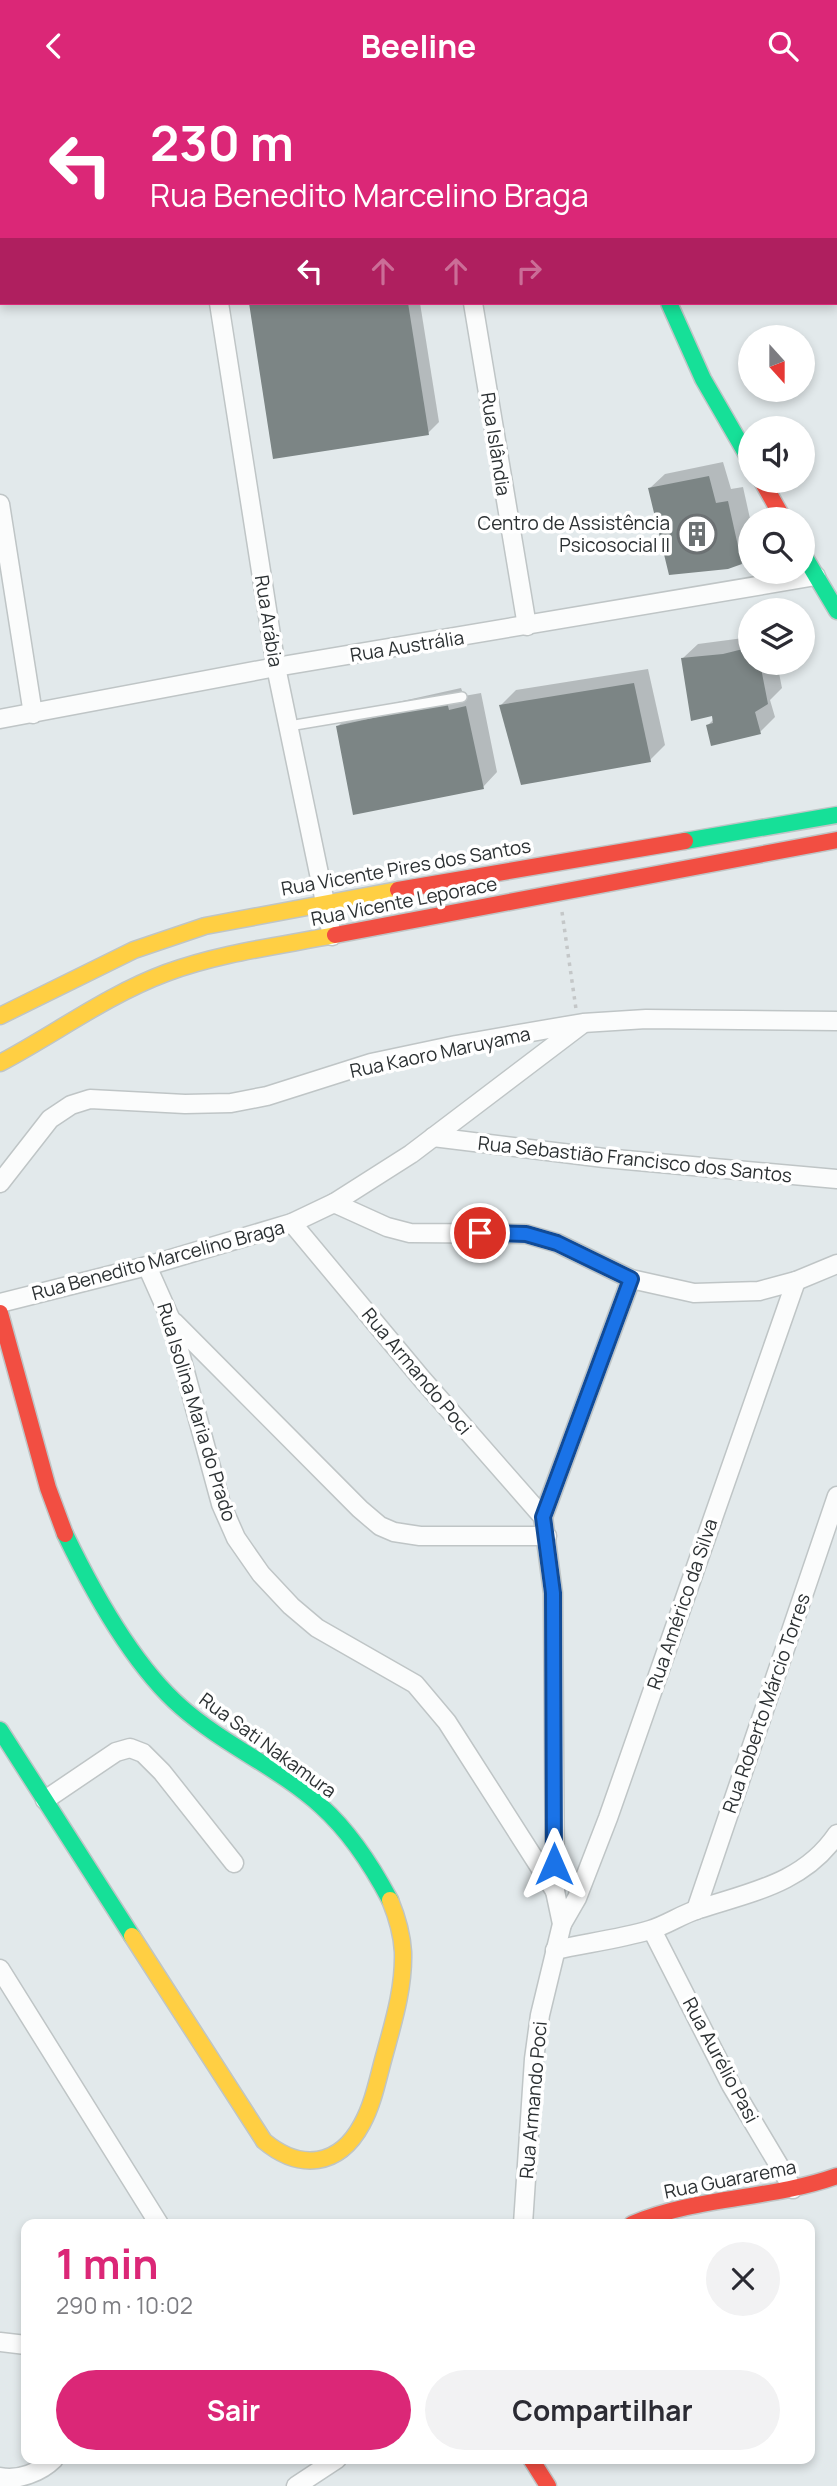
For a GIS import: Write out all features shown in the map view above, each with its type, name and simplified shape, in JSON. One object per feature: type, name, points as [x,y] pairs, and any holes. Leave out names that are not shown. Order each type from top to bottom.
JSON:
[{"type":"main road","points":[[670,305],[703,379],[738,440]]},
{"type":"main road","points":[[816,576],[837,611]]},
{"type":"main road","name":"Rua Vicente Pires dos Santos","points":[[0,1016],[146,945],[205,926],[325,902],[837,815]]},
{"type":"main road","name":"Rua Vicente Leporace","points":[[0,1063],[162,975],[210,959],[837,840]]},
{"type":"main road","name":"Rua Sati Nakamura","points":[[0,1313],[58,1516],[75,1553],[145,1667],[180,1708],[224,1741],[307,1794],[363,1854],[386,1893],[402,1936],[403,1966],[395,2015],[369,2111],[358,2132],[341,2151],[323,2160],[298,2161],[279,2154],[264,2141],[0,1730]]},
{"type":"main road","name":"Rua Guararema","points":[[647,2219],[673,2210],[793,2189],[837,2176]]},
{"type":"main road","points":[[534,2464],[548,2486]]},
{"type":"street","name":"Rua Arábia","points":[[219,305],[276,667],[332,936]]},
{"type":"street","name":"Rua Islândia","points":[[473,305],[527,626]]},
{"type":"street","points":[[0,504],[33,714]]},
{"type":"street","name":"Rua Austrália","points":[[0,719],[276,667],[816,576]]},
{"type":"street","name":"Rua Kaoro Maruyama","points":[[0,1184],[50,1119],[71,1105],[90,1099],[186,1104],[231,1103],[267,1096],[371,1063],[580,1023],[646,1019],[837,1021]]},
{"type":"street","name":"Rua Benedito Marcelino Braga","points":[[0,1303],[147,1266],[292,1223],[334,1203],[395,1165],[580,1023]]},
{"type":"street","name":"Rua Sebastião Francisco dos Santos","points":[[433,1137],[604,1158],[837,1179]]},
{"type":"street","points":[[334,1203],[387,1227],[410,1233],[526,1234],[557,1243],[631,1279],[694,1293],[760,1291],[796,1281],[837,1264]]},
{"type":"street","name":"Rua Armando Poci","points":[[292,1223],[422,1379],[543,1517],[553,1593],[555,1891],[562,1924],[540,2015],[534,2059],[523,2219]]},
{"type":"street","name":"Rua Isolina Maria do Prado","points":[[147,1266],[171,1320],[221,1504],[236,1538],[261,1574],[291,1606],[317,1628],[415,1684],[447,1721],[555,1891]]},
{"type":"street","points":[[543,1517],[631,1279]]},
{"type":"street","name":"Rua Américo da Silva","points":[[562,1924],[577,1898],[603,1829],[796,1281]]},
{"type":"street","points":[[171,1320],[380,1526],[394,1532],[420,1536],[547,1536]]},
{"type":"street","points":[[188,1383],[201,1366],[212,1361]]},
{"type":"street","name":"Rua Roberto Márcio Torres","points":[[696,1909],[837,1496]]},
{"type":"street","points":[[45,1800],[116,1752],[130,1748],[143,1753],[162,1772],[234,1863]]},
{"type":"street","points":[[555,1950],[652,1930],[696,1909],[767,1889],[796,1873],[830,1845],[837,1834]]},
{"type":"street","name":"Rua Aurélio Pasi","points":[[652,1930],[731,2085],[793,2189]]},
{"type":"street","points":[[0,1969],[156,2219]]},
{"type":"street","points":[[0,2342],[21,2344]]},
{"type":"street","points":[[0,2477],[29,2475],[49,2464]]},
{"type":"street","points":[[296,2486],[309,2466]]},
{"type":"lane","points":[[289,726],[462,697]]},
{"type":"path","points":[[559,893],[580,1023]]},
{"type":"building","points":[[249,305],[408,305],[429,435],[273,459]]},
{"type":"building","name":"Centro de Assistência Psicosocial II","points":[[709,476],[716,503],[728,501],[738,546],[738,565],[728,569],[669,575],[648,488]]},
{"type":"building","points":[[738,650],[738,675],[762,675],[768,704],[755,712],[761,734],[711,746],[706,725],[713,723],[712,716],[691,721],[681,658]]},
{"type":"building","points":[[634,683],[651,762],[521,785],[499,705]]},
{"type":"building","points":[[447,702],[449,710],[466,706],[484,789],[353,815],[336,726]]},
{"type":"traffic: fast","points":[[670,305],[703,379],[738,440]]},
{"type":"traffic: fast","points":[[815,574],[837,611]]},
{"type":"traffic: fast","points":[[685,841],[837,815]]},
{"type":"traffic: fast","points":[[65,1534],[116,1626],[147,1671],[198,1721],[305,1792],[321,1806],[360,1850],[390,1900]]},
{"type":"traffic: fast","points":[[0,1730],[132,1936]]},
{"type":"traffic: slow","points":[[0,1016],[134,950],[205,926],[398,890]]},
{"type":"traffic: slow","points":[[0,1063],[102,1003],[166,973],[228,955],[335,935]]},
{"type":"traffic: slow","points":[[132,1936],[264,2141],[291,2157],[318,2160],[342,2149],[353,2138],[366,2116],[375,2089],[402,1978],[403,1952],[400,1932],[390,1900]]},
{"type":"traffic: jam","points":[[769,493],[777,507]]},
{"type":"traffic: jam","points":[[335,935],[837,840]]},
{"type":"traffic: jam","points":[[398,890],[685,841]]},
{"type":"traffic: jam","points":[[0,1313],[48,1488],[65,1534]]},
{"type":"traffic: jam","points":[[646,2219],[682,2208],[786,2190],[837,2176]]},
{"type":"traffic: jam","points":[[534,2464],[548,2486]]},
{"type":"place","name":"Centro de Assistência Psicosocial II","points":[[697,534]]},
{"type":"route","points":[[480,1233],[526,1234],[557,1243],[631,1279],[543,1517],[553,1593],[554,1864]]}]
